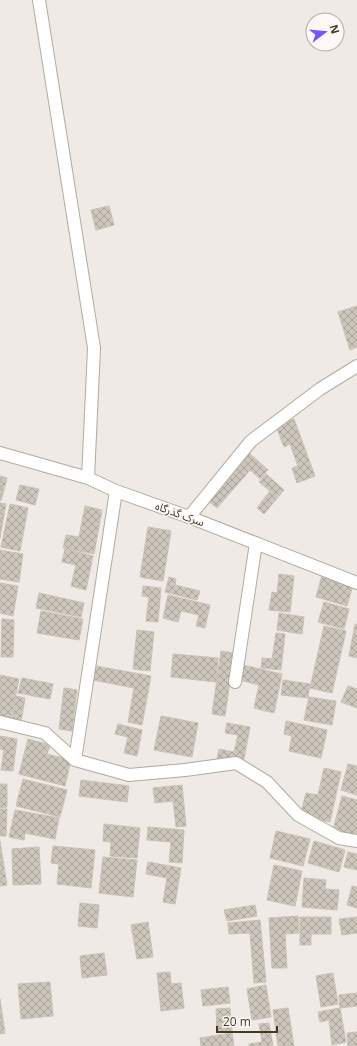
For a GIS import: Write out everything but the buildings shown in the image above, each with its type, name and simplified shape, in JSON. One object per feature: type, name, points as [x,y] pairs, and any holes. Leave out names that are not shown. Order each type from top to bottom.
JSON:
[{"type":"street","points":[[39,0],[94,348],[88,478]]},
{"type":"street","points":[[190,517],[251,441],[320,389],[357,366]]},
{"type":"street","name":"سرک گذرگاه","points":[[0,453],[88,478],[116,491],[190,517],[357,583]]},
{"type":"street","points":[[75,760],[116,491]]},
{"type":"street","points":[[235,682],[256,543]]},
{"type":"street","points":[[0,722],[45,733],[75,760],[129,775],[185,770],[236,763],[267,782],[298,815],[339,838],[357,841]]}]
